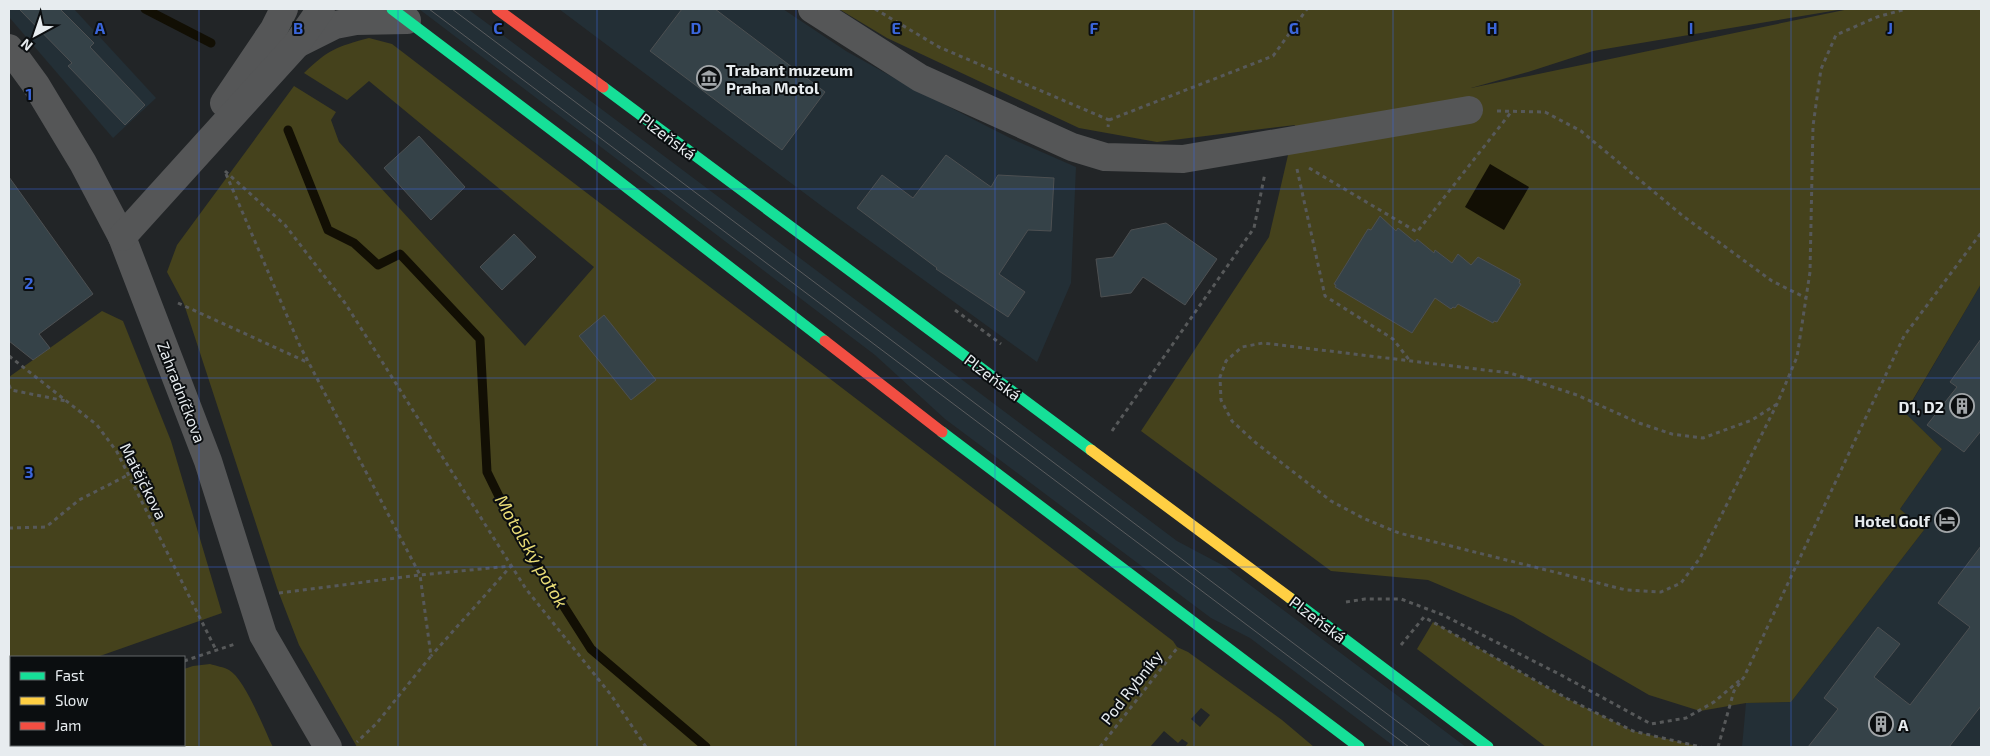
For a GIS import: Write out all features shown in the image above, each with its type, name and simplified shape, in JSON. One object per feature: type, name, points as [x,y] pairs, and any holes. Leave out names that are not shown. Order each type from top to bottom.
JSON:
[{"type":"main road","name":"Plzeňská","points":[[497,9],[1253,570],[1488,747]]},
{"type":"main road","points":[[399,15],[585,155],[1003,479],[1359,747]]},
{"type":"street","points":[[122,237],[167,186],[283,23],[322,9]]},
{"type":"street","points":[[812,9],[920,78],[1072,148],[1105,157],[1183,159],[1469,110]]},
{"type":"street","points":[[283,23],[336,25],[399,15]]},
{"type":"street","name":"Zahradníčkova","points":[[9,48],[36,85],[79,155],[122,237],[208,461],[263,635],[328,747]]},
{"type":"path","points":[[875,9],[939,47],[1109,120],[1273,56],[1307,9]]},
{"type":"path","points":[[1777,404],[1752,420],[1703,438],[1672,434],[1639,423],[1576,395],[1510,372],[1262,343],[1242,347],[1226,361],[1220,377],[1221,400],[1232,421],[1256,443],[1331,501],[1365,520],[1399,533],[1626,590],[1661,592],[1681,583],[1700,558],[1777,404],[1797,358],[1810,272],[1813,126],[1821,68],[1836,35],[1878,17],[1906,9]]},
{"type":"path","points":[[1469,110],[1545,112],[1581,131],[1684,216],[1772,282],[1806,298]]},
{"type":"path","points":[[1303,164],[1417,232],[1512,111]]},
{"type":"path","points":[[1105,157],[1109,120]]},
{"type":"path","points":[[1108,435],[1254,228],[1265,181],[1266,145]]},
{"type":"path","points":[[1295,160],[1325,296],[1393,339],[1410,360]]},
{"type":"path","points":[[430,656],[420,575],[309,363],[225,171],[284,225],[345,303],[526,589],[611,695],[646,747]]},
{"type":"path","points":[[1718,747],[1734,691],[1744,677],[1904,336],[1981,233]]},
{"type":"path","points":[[171,299],[309,363]]},
{"type":"path","name":"Matějčkova","points":[[9,356],[97,425],[117,452],[216,650],[185,661]]},
{"type":"path","points":[[9,385],[11,390],[67,401]]},
{"type":"path","points":[[9,528],[46,527],[79,500],[128,475]]},
{"type":"path","points":[[251,596],[511,566]]},
{"type":"path","points":[[352,747],[376,724],[430,656],[511,566]]},
{"type":"path","points":[[1341,603],[1365,599],[1401,599],[1443,614],[1560,674],[1651,724],[1686,718],[1714,702],[1744,677]]},
{"type":"path","points":[[1396,651],[1424,617],[1568,699],[1633,731],[1701,747]]},
{"type":"path","name":"Pod Rybníky","points":[[1100,747],[1181,641]]},
{"type":"shaded area","points":[[9,9],[74,9],[156,98],[113,138],[9,17]]},
{"type":"shaded area","points":[[419,9],[468,9],[1177,541],[1226,567],[1466,747],[1395,747],[1250,638],[1211,618],[945,419],[875,355]]},
{"type":"shaded area","points":[[559,9],[783,9],[846,51],[914,89],[1010,138],[1076,167],[1071,283],[1037,362],[823,207]]},
{"type":"shaded area","points":[[839,9],[1844,9],[1593,51],[1471,88],[1849,9],[1981,9],[1981,284],[1905,413],[1942,449],[1900,509],[1924,530],[1791,702],[1746,703],[1700,711],[1649,695],[1513,616],[1428,580],[1331,571],[1141,431],[1269,237],[1295,125],[1157,142],[1079,128],[887,38]]},
{"type":"shaded area","points":[[369,38],[392,44],[1173,641],[1177,647],[1188,652],[1282,720],[1314,747],[1185,747],[1188,743],[1182,739],[1178,743],[1164,731],[1150,747],[357,747],[299,645],[277,588],[184,304],[167,272],[177,245],[294,86],[336,112],[331,120],[339,142],[525,346],[594,267],[369,81],[347,100],[304,73],[334,50]],"holes":[[[1201,708],[1210,715],[1200,727],[1191,719]]]},
{"type":"shaded area","points":[[1490,164],[1529,187],[1504,230],[1465,207]]},
{"type":"shaded area","name":"Hotel Golf","points":[[1981,284],[1981,747],[1742,747],[1746,703],[1791,702],[1924,530],[1900,509],[1942,449],[1905,414]]},
{"type":"shaded area","points":[[102,311],[123,321],[171,441],[222,613],[100,656],[10,656],[9,690],[9,377]]},
{"type":"shaded area","points":[[1433,622],[1568,699],[1633,731],[1701,747],[1546,747],[1417,649]]},
{"type":"shaded area","points":[[210,664],[229,670],[235,675],[254,705],[273,747],[153,746],[185,746],[185,669]]},
{"type":"shaded area","points":[[9,730],[10,746],[104,747],[9,747]]},
{"type":"building","points":[[19,9],[60,9],[94,43],[90,47],[145,105],[125,125],[68,66],[72,63]]},
{"type":"building","points":[[682,9],[715,9],[825,92],[782,150],[650,51]]},
{"type":"building","points":[[419,136],[465,187],[431,220],[384,168]]},
{"type":"building","points":[[946,155],[991,187],[998,175],[1054,178],[1051,231],[1028,230],[999,274],[1025,292],[1008,317],[936,269],[857,208],[882,175],[913,198]]},
{"type":"building","points":[[9,177],[93,294],[39,334],[50,348],[33,360],[9,341]]},
{"type":"building","points":[[1380,216],[1396,231],[1398,228],[1415,242],[1417,239],[1434,253],[1435,250],[1452,263],[1458,254],[1471,265],[1478,257],[1520,280],[1519,283],[1521,284],[1497,322],[1494,321],[1493,323],[1458,304],[1455,308],[1451,309],[1435,298],[1412,333],[1335,287],[1336,285],[1334,284],[1368,229],[1371,230]]},
{"type":"building","points":[[1166,223],[1217,259],[1185,305],[1143,277],[1131,293],[1101,297],[1096,259],[1113,257],[1131,230]]},
{"type":"building","points":[[514,234],[536,257],[502,290],[480,267]]},
{"type":"building","points":[[604,315],[656,380],[631,400],[579,336]]},
{"type":"building","name":"D1, D2","points":[[1981,339],[1981,431],[1964,452],[1927,425],[1957,387],[1950,382]]},
{"type":"building","points":[[1981,546],[1981,706],[1949,747],[1808,747],[1838,709],[1824,698],[1878,627],[1900,644],[1874,677],[1910,705],[1970,627],[1938,603]]},
{"type":"waterway","name":"Motolský potok","points":[[145,9],[211,43]]},
{"type":"waterway","name":"Motolský potok","points":[[288,130],[328,230],[354,243],[378,265],[400,254],[480,339],[487,472],[517,533],[591,649],[706,747]]},
{"type":"tram line","points":[[429,9],[1409,747]]},
{"type":"tram line","points":[[452,9],[1431,747]]},
{"type":"traffic: fast","points":[[392,9],[585,155],[825,341]]},
{"type":"traffic: fast","points":[[603,87],[1091,450]]},
{"type":"traffic: fast","points":[[942,432],[1359,747]]},
{"type":"traffic: fast","points":[[1290,598],[1488,747]]},
{"type":"traffic: slow","points":[[1091,450],[1290,598]]},
{"type":"traffic: jam","points":[[497,9],[603,87]]},
{"type":"traffic: jam","points":[[825,341],[942,432]]},
{"type":"place","name":"Trabant muzeum Praha Motol","points":[[709,78]]},
{"type":"place","name":"D1, D2","points":[[1962,406]]},
{"type":"place","name":"Hotel Golf","points":[[1947,520]]},
{"type":"place","name":"A","points":[[1881,724]]}]
